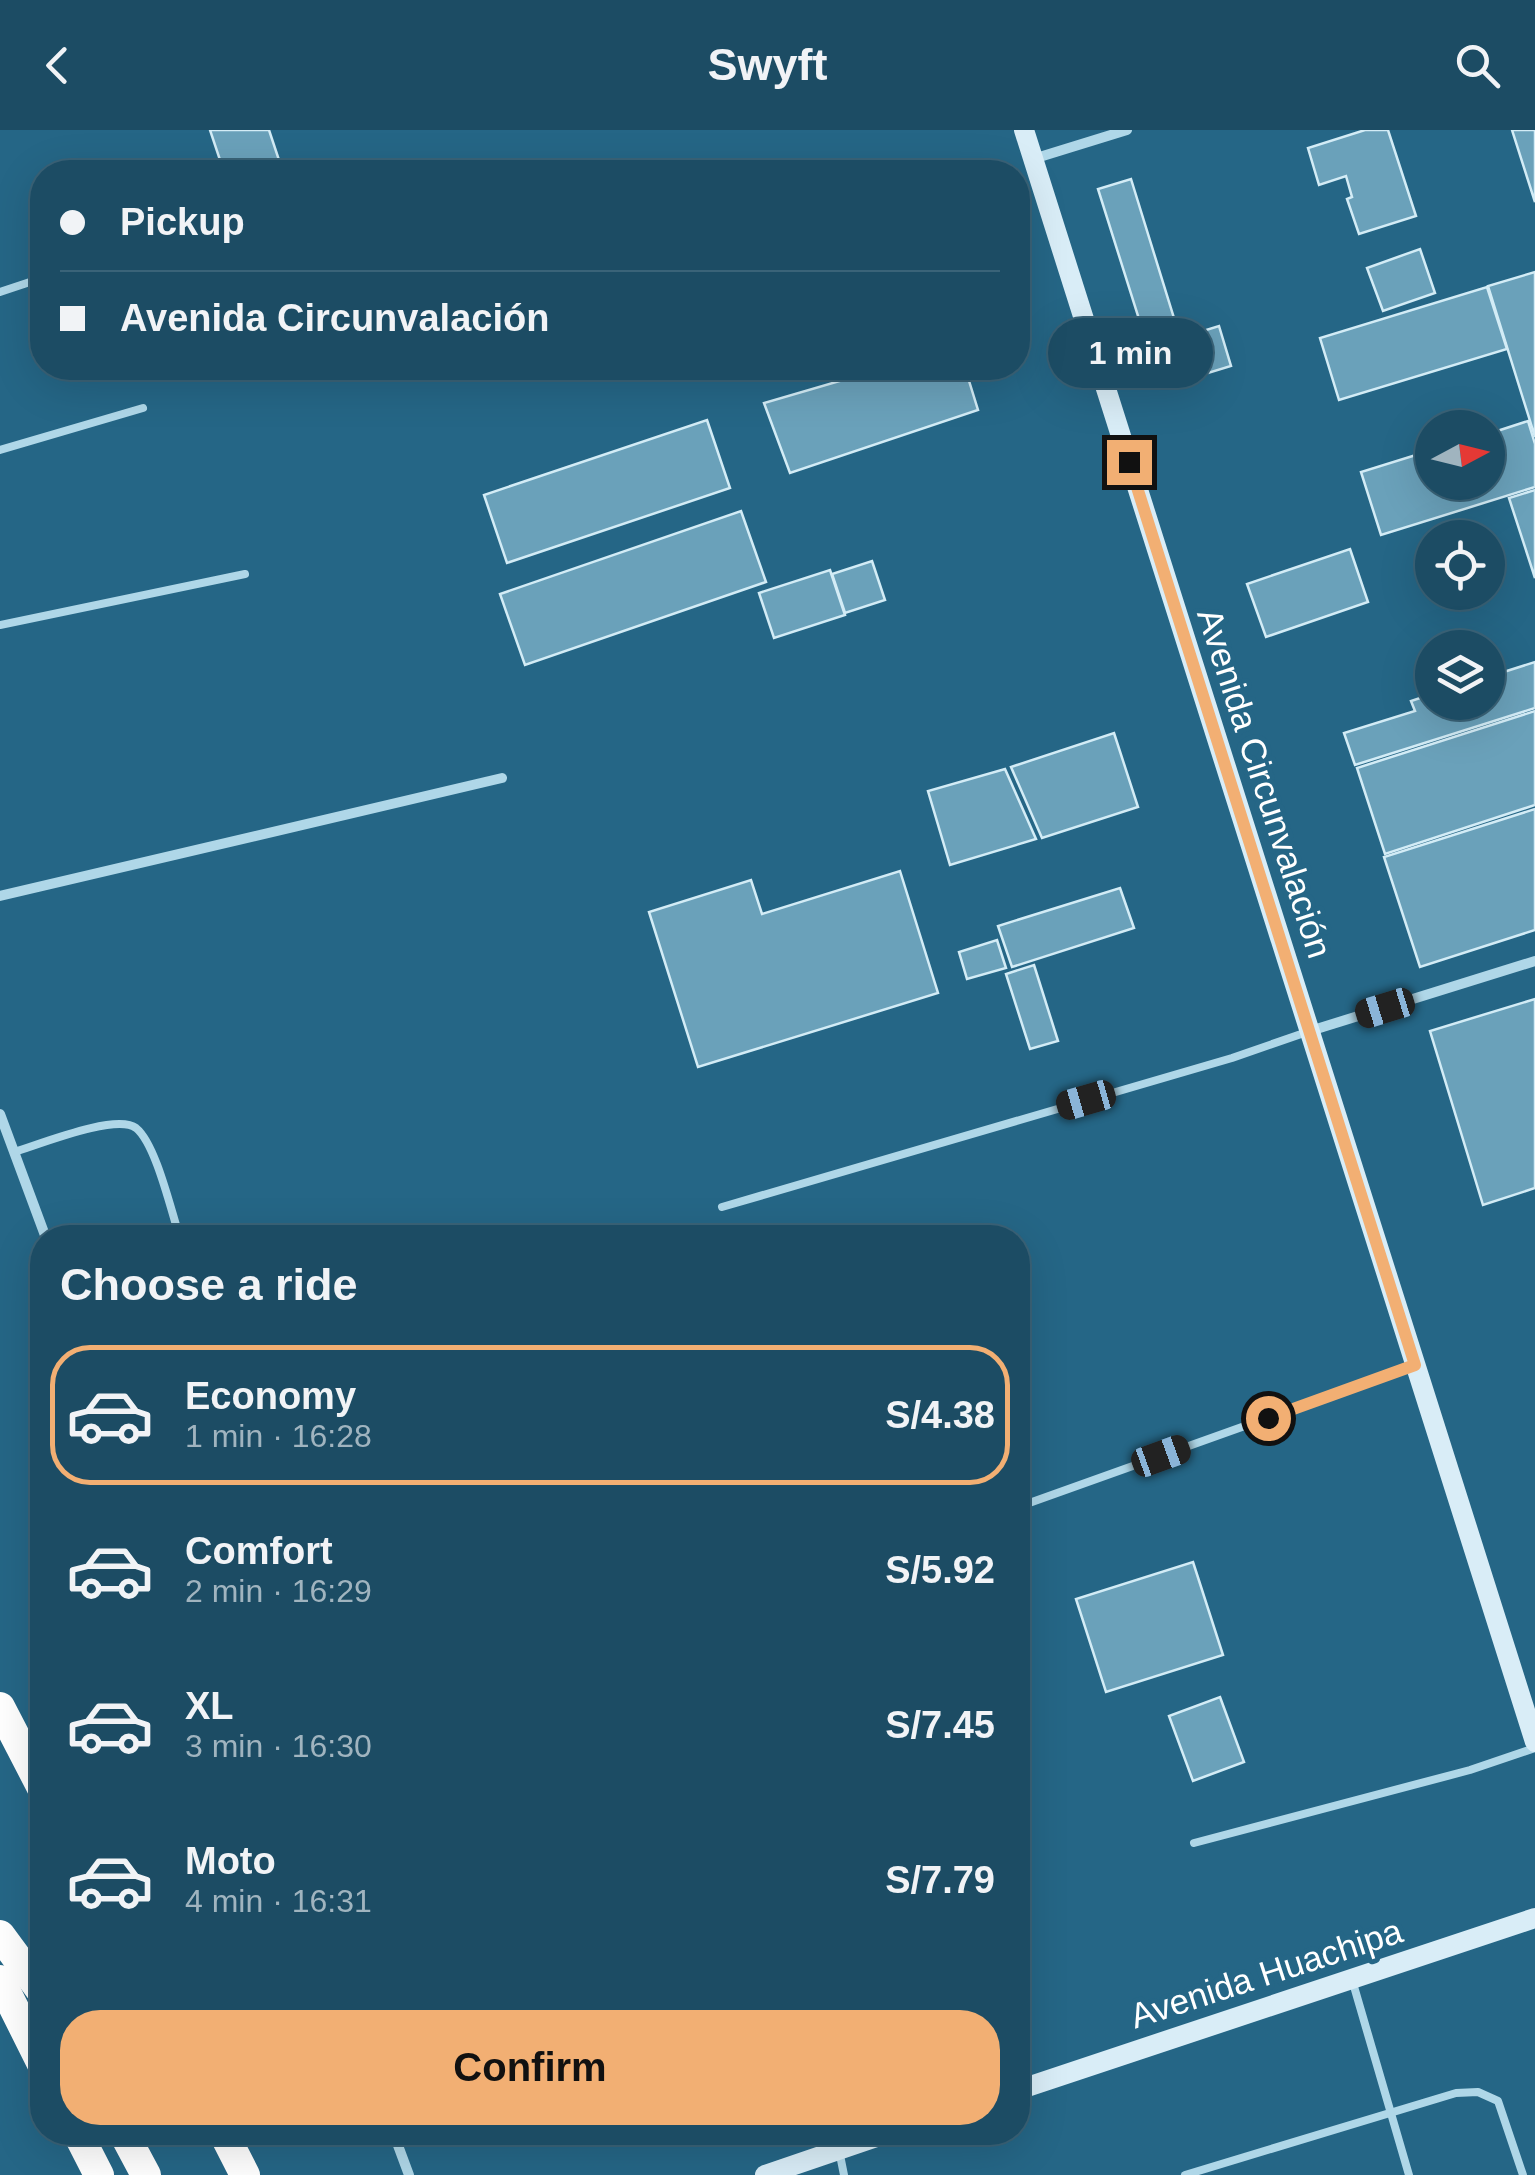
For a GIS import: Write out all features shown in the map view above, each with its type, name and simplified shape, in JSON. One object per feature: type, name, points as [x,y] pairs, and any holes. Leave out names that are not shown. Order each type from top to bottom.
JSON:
[{"type":"highway","points":[[0,1707],[30,1765]]},
{"type":"highway","points":[[0,1935],[30,1976]]},
{"type":"highway","points":[[0,1980],[30,2040]]},
{"type":"highway","points":[[84,2145],[99,2175]]},
{"type":"highway","points":[[130,2145],[146,2175]]},
{"type":"highway","points":[[230,2145],[245,2175]]},
{"type":"street","name":"Avenida Circunvalación","points":[[1024,130],[1535,1745]]},
{"type":"street","points":[[1033,159],[1127,130]]},
{"type":"street","points":[[0,896],[502,778]]},
{"type":"street","points":[[1310,1032],[1535,961]]},
{"type":"street","points":[[0,1114],[41,1225]]},
{"type":"street","name":"Avenida Huachipa","points":[[1030,2086],[1535,1918]]},
{"type":"street","points":[[398,2145],[408,2175]]},
{"type":"street","points":[[764,2175],[853,2145]]},
{"type":"lane","points":[[0,292],[30,282]]},
{"type":"lane","points":[[0,450],[143,408]]},
{"type":"lane","points":[[0,626],[246,574]]},
{"type":"lane","points":[[722,1206],[1310,1032]]},
{"type":"lane","points":[[14,1152],[114,1122],[133,1125],[146,1140],[175,1225]]},
{"type":"lane","points":[[1030,1503],[1415,1365]]},
{"type":"lane","points":[[1194,1842],[1470,1770],[1535,1745]]},
{"type":"lane","points":[[1352,1979],[1409,2175]]},
{"type":"lane","points":[[1185,2175],[1456,2093],[1478,2092],[1498,2101],[1523,2175]]},
{"type":"lane","points":[[839,2150],[844,2175]]},
{"type":"building","points":[[210,130],[269,130],[279,160],[220,160]]},
{"type":"building","points":[[1365,130],[1388,130],[1416,216],[1359,234],[1347,199],[1352,197],[1346,176],[1319,185],[1308,148]]},
{"type":"building","points":[[1512,130],[1535,130],[1535,202]]},
{"type":"building","points":[[1131,179],[1182,344],[1150,354],[1098,189]]},
{"type":"building","points":[[1420,249],[1435,293],[1383,311],[1367,268]]},
{"type":"building","points":[[1535,272],[1535,437],[1488,286]]},
{"type":"building","points":[[1487,287],[1507,349],[1339,400],[1320,338]]},
{"type":"building","points":[[1219,326],[1231,366],[1195,377],[1183,337]]},
{"type":"building","points":[[843,380],[969,380],[978,410],[790,473],[764,403]]},
{"type":"building","points":[[707,420],[730,488],[507,563],[484,495]]},
{"type":"building","points":[[1528,421],[1535,444],[1535,487],[1505,496],[1505,428]]},
{"type":"building","points":[[1415,455],[1415,500],[1493,500],[1429,520],[1415,520],[1415,524],[1381,535],[1361,472]]},
{"type":"building","points":[[1535,490],[1535,578],[1509,498]]},
{"type":"building","points":[[741,511],[766,582],[525,665],[500,594]]},
{"type":"building","points":[[1350,549],[1368,602],[1266,637],[1247,584]]},
{"type":"building","points":[[872,561],[885,600],[845,613],[832,574]]},
{"type":"building","points":[[830,570],[845,615],[774,638],[759,593]]},
{"type":"building","points":[[1535,662],[1535,708],[1505,718],[1505,672]]},
{"type":"building","points":[[1415,711],[1415,720],[1497,720],[1355,765],[1344,733]]},
{"type":"building","points":[[1535,711],[1535,805],[1385,854],[1357,768]]},
{"type":"building","points":[[1114,733],[1138,807],[1042,838],[1011,767]]},
{"type":"building","points":[[1005,769],[1036,839],[950,865],[928,791]]},
{"type":"building","points":[[1535,809],[1535,930],[1420,967],[1384,857]]},
{"type":"building","points":[[900,871],[938,993],[698,1067],[649,912],[751,880],[762,914]]},
{"type":"building","points":[[1120,888],[1134,928],[1012,967],[998,926]]},
{"type":"building","points":[[997,940],[1006,968],[967,979],[959,952]]},
{"type":"building","points":[[1034,965],[1058,1041],[1030,1049],[1006,974]]},
{"type":"building","points":[[1535,999],[1535,1188],[1483,1205],[1430,1031]]},
{"type":"building","points":[[1193,1562],[1223,1655],[1106,1692],[1076,1599]]},
{"type":"building","points":[[1220,1697],[1244,1762],[1193,1781],[1169,1716]]},
{"type":"route","points":[[1129,462],[1415,1365],[1268,1418]]}]
